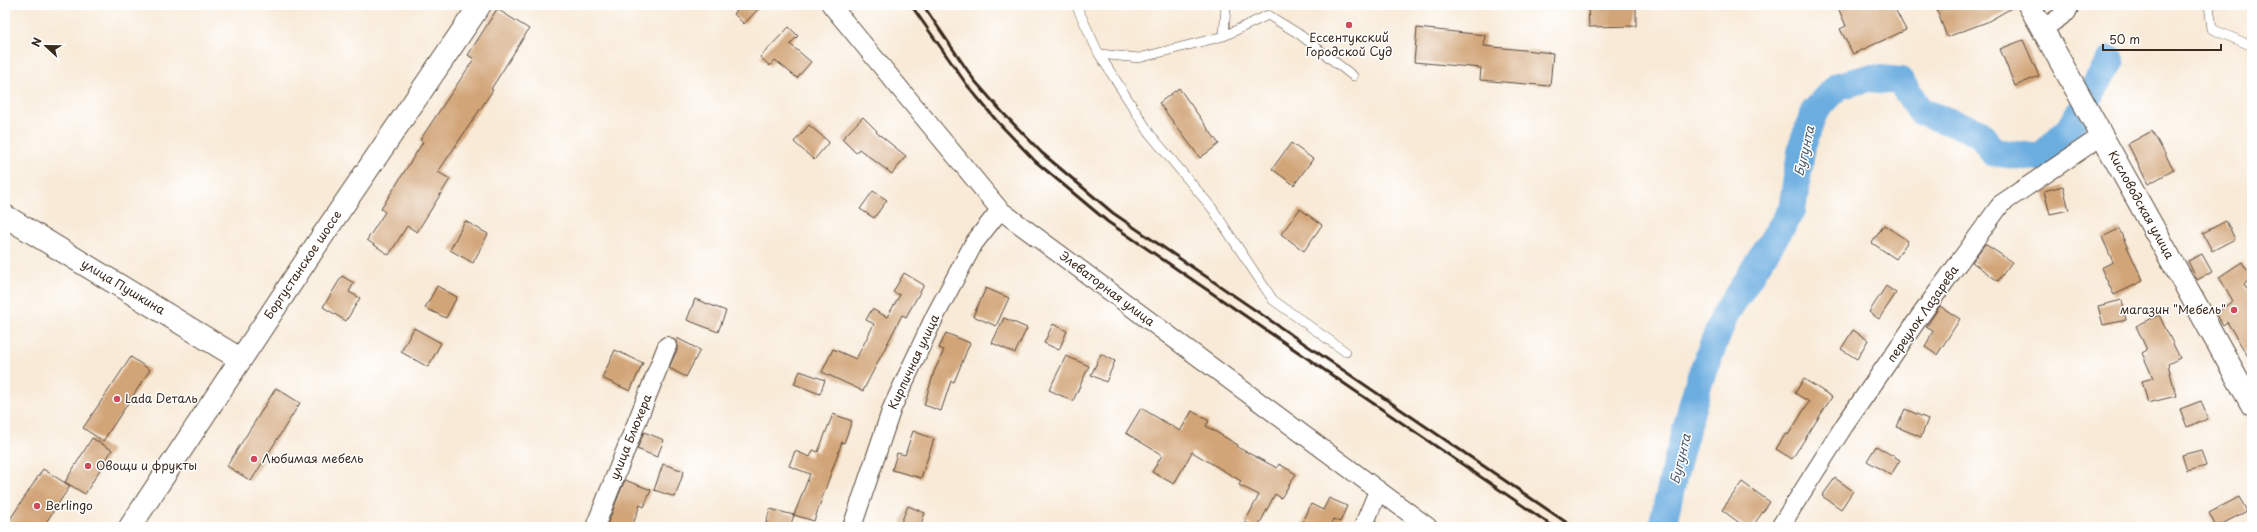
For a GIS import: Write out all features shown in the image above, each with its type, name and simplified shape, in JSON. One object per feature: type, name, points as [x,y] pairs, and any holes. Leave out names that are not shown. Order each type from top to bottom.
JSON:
[{"type":"street","name":"Боргустанское шоссе","points":[[130,527],[240,359],[480,5]]},
{"type":"street","name":"Элеваторная улица","points":[[831,5],[1000,210],[1428,527]]},
{"type":"street","name":"Кисловодская улица","points":[[2030,5],[2252,405]]},
{"type":"street","points":[[2043,29],[2067,12],[2070,5]]},
{"type":"street","name":"переулок Лазарева","points":[[1780,527],[1844,426],[1918,319],[2001,204],[2102,135]]},
{"type":"street","name":"Кирпичная улица","points":[[852,527],[892,408],[931,323],[974,243],[1000,210]]},
{"type":"street","name":"улица Пушкина","points":[[5,216],[240,359]]},
{"type":"street","name":"улица Блюхера","points":[[595,527],[667,346]]},
{"type":"street","points":[[1363,527],[1378,491]]},
{"type":"lane","points":[[1076,5],[1099,54],[1150,134],[1212,208],[1273,300],[1346,352]]},
{"type":"lane","points":[[1224,36],[1226,5]]},
{"type":"lane","points":[[2209,5],[2212,29],[2252,46]]},
{"type":"lane","points":[[1099,54],[1139,58],[1224,36],[1268,15],[1299,34],[1353,76]]},
{"type":"building","points":[[742,5],[762,5],[744,24],[734,14]]},
{"type":"building","points":[[1588,5],[1636,5],[1636,26],[1589,27]]},
{"type":"building","points":[[1837,5],[1893,5],[1906,30],[1853,54],[1840,29],[1846,26]]},
{"type":"building","points":[[1935,5],[2017,5],[1987,22],[1947,37]]},
{"type":"building","points":[[497,9],[529,29],[491,89],[493,90],[438,172],[450,179],[417,232],[407,226],[389,255],[367,240],[385,212],[381,209],[423,142],[420,140],[474,59],[468,55]]},
{"type":"building","points":[[789,27],[798,36],[790,44],[811,62],[797,78],[775,60],[770,66],[760,57]]},
{"type":"building","points":[[1417,28],[1485,35],[1484,46],[1553,53],[1550,86],[1480,80],[1481,68],[1414,62]]},
{"type":"building","points":[[2023,40],[2039,76],[2015,86],[2000,49]]},
{"type":"building","points":[[1179,88],[1219,144],[1200,158],[1159,103]]},
{"type":"building","points":[[863,117],[877,131],[876,132],[906,156],[892,174],[859,149],[856,153],[842,139]]},
{"type":"building","points":[[809,125],[829,142],[814,160],[794,142]]},
{"type":"building","points":[[2152,131],[2174,170],[2148,184],[2128,144]]},
{"type":"building","points":[[1291,143],[1313,159],[1294,185],[1272,169]]},
{"type":"building","points":[[2063,186],[2069,210],[2050,214],[2044,191]]},
{"type":"building","points":[[873,191],[887,200],[874,218],[860,209]]},
{"type":"building","points":[[1300,209],[1322,225],[1304,251],[1281,234]]},
{"type":"building","points":[[465,221],[488,234],[473,263],[450,250]]},
{"type":"building","points":[[2226,221],[2235,239],[2212,251],[2203,233]]},
{"type":"building","points":[[1884,225],[1908,241],[1896,259],[1872,243]]},
{"type":"building","points":[[2119,229],[2143,281],[2114,295],[2101,268],[2113,262],[2102,237]]},
{"type":"building","points":[[1985,244],[2012,262],[1998,281],[1972,262]]},
{"type":"building","points":[[2202,254],[2212,272],[2197,280],[2188,261]]},
{"type":"building","points":[[2242,262],[2252,279],[2244,284],[2252,297],[2252,363],[2227,322],[2223,325],[2216,313],[2233,301],[2219,277]]},
{"type":"building","points":[[904,273],[924,285],[906,317],[902,315],[863,391],[822,372],[833,349],[856,359],[874,324],[866,320],[872,309],[887,317],[900,295],[893,292]]},
{"type":"building","points":[[342,276],[354,283],[349,292],[360,298],[346,321],[323,307]]},
{"type":"building","points":[[437,286],[457,297],[446,318],[425,308]]},
{"type":"building","points":[[1886,286],[1896,293],[1879,319],[1869,312]]},
{"type":"building","points":[[986,288],[1009,298],[996,326],[973,316]]},
{"type":"building","points":[[695,299],[726,311],[718,332],[687,320]]},
{"type":"building","points":[[2122,300],[2126,320],[2103,325],[2098,306]]},
{"type":"building","points":[[1940,306],[1960,319],[1937,355],[1925,347],[1933,331],[1926,327]]},
{"type":"building","points":[[2159,315],[2180,358],[2168,364],[2176,396],[2148,403],[2142,381],[2153,378],[2142,353],[2147,350],[2136,326]]},
{"type":"building","points":[[1004,318],[1027,328],[1015,353],[992,343]]},
{"type":"building","points":[[1053,324],[1067,331],[1059,350],[1044,343]]},
{"type":"building","points":[[414,328],[441,343],[428,367],[401,352]]},
{"type":"building","points":[[1853,330],[1868,340],[1857,359],[1841,349]]},
{"type":"building","points":[[946,333],[970,343],[954,382],[951,381],[941,411],[924,405],[934,372],[944,350],[939,348]]},
{"type":"building","points":[[677,338],[700,350],[686,377],[669,368],[677,350]]},
{"type":"building","points":[[615,350],[643,363],[630,391],[602,378]]},
{"type":"building","points":[[1101,354],[1115,361],[1106,382],[1091,375]]},
{"type":"building","points":[[1066,356],[1089,366],[1073,401],[1049,390]]},
{"type":"building","name":"Lada Dеталь","points":[[131,357],[150,370],[103,441],[83,428]]},
{"type":"building","points":[[800,371],[825,380],[820,394],[794,384]]},
{"type":"building","points":[[1804,379],[1832,397],[1792,459],[1776,449],[1786,433],[1788,435],[1809,402],[1795,393]]},
{"type":"building","points":[[276,388],[300,403],[251,481],[227,466]]},
{"type":"building","points":[[2201,401],[2208,419],[2187,427],[2180,409]]},
{"type":"building","points":[[1141,408],[1180,431],[1192,411],[1209,421],[1206,426],[1238,445],[1237,447],[1277,468],[1279,464],[1296,474],[1281,498],[1275,494],[1258,527],[1254,527],[1245,522],[1259,495],[1239,485],[1241,481],[1192,452],[1174,484],[1152,472],[1162,455],[1126,433]]},
{"type":"building","points":[[1905,409],[1928,419],[1921,437],[1897,427]]},
{"type":"building","points":[[833,414],[852,421],[844,443],[842,442],[814,521],[794,515],[810,474],[789,466],[795,451],[810,457],[813,450],[818,452]]},
{"type":"building","points":[[913,431],[934,439],[921,478],[892,470],[897,453],[905,455]]},
{"type":"building","points":[[644,432],[664,440],[657,457],[637,449]]},
{"type":"building","name":"Овощи и фрукты","points":[[92,438],[112,450],[85,494],[65,482]]},
{"type":"building","points":[[1876,446],[1900,460],[1891,475],[1867,461]]},
{"type":"building","points":[[2201,450],[2206,466],[2187,471],[2182,455]]},
{"type":"building","points":[[663,464],[684,471],[675,497],[654,490]]},
{"type":"building","name":"Berlingo","points":[[43,469],[70,486],[43,527],[5,527]]},
{"type":"building","points":[[1835,478],[1853,491],[1841,509],[1822,496]]},
{"type":"building","points":[[625,480],[651,490],[644,507],[640,505],[632,527],[606,527]]},
{"type":"building","points":[[1742,482],[1770,502],[1752,527],[1745,527],[1722,510]]},
{"type":"building","points":[[2239,497],[2247,511],[2216,527],[2209,513]]},
{"type":"building","points":[[1329,498],[1347,506],[1340,522],[1333,519],[1329,527],[1301,527],[1311,504],[1323,510]]},
{"type":"building","points":[[908,506],[925,513],[920,527],[899,527]]},
{"type":"building","points":[[770,509],[794,515],[790,527],[778,527],[766,523]]},
{"type":"waterway","name":"Бугунта","points":[[1662,527],[1676,466],[1699,381],[1725,315],[1792,210],[1802,146],[1814,112],[1838,86],[1869,78],[1900,81],[1921,112],[1979,132],[1993,152],[2040,158],[2069,129],[2111,60]]},
{"type":"railway","points":[[911,5],[967,85],[996,120],[1035,161],[1108,222],[1554,527]]},
{"type":"railway","points":[[923,5],[974,80],[1003,113],[1042,153],[1113,213],[1573,527]]},
{"type":"place","name":"Ессентукский Городской Суд","points":[[1349,25]]},
{"type":"place","name":"магазин \"Мебель\"","points":[[2234,310]]},
{"type":"place","name":"Lada Dеталь","points":[[117,399]]},
{"type":"place","name":"Любимая мебель","points":[[254,459]]},
{"type":"place","name":"Овощи и фрукты","points":[[88,466]]},
{"type":"place","name":"Berlingo","points":[[37,506]]}]
